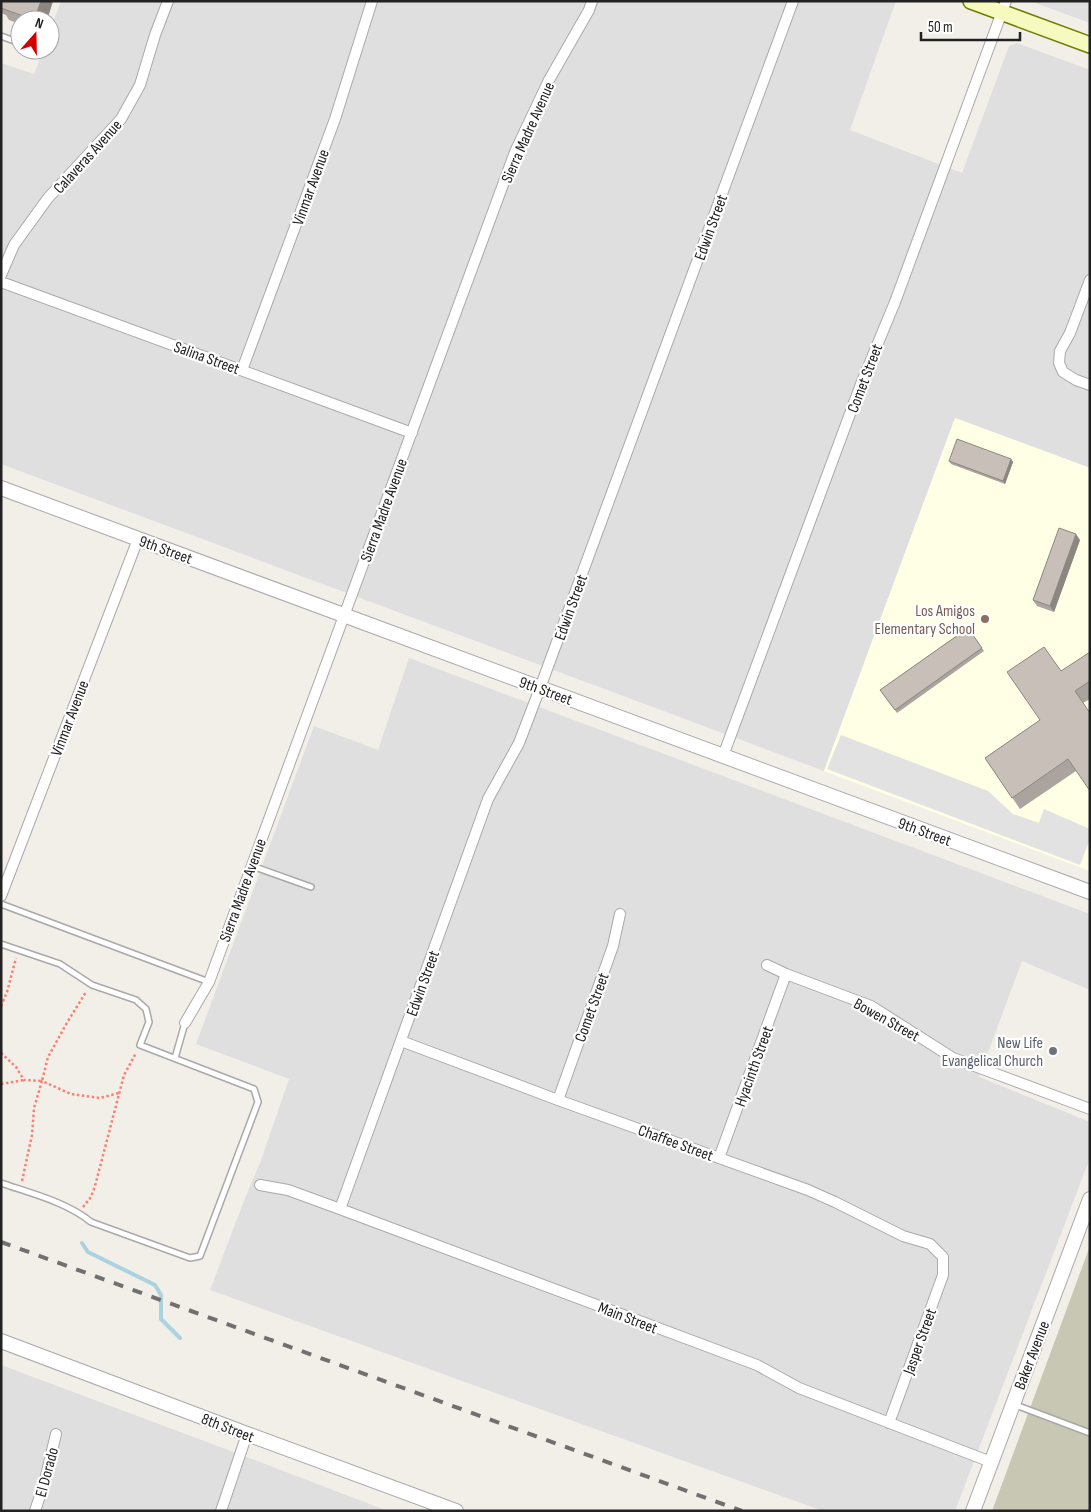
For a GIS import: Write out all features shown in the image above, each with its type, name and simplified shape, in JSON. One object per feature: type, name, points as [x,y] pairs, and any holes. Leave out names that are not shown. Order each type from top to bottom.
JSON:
[{"type":"main road","points":[[971,1],[1004,7],[1090,45]]},
{"type":"street","name":"Calaveras Avenue","points":[[1,275],[14,245],[48,198],[121,119],[140,85],[168,1]]},
{"type":"street","name":"Vinmar Avenue","points":[[242,370],[335,119],[372,1]]},
{"type":"street","name":"Sierra Madre Avenue","points":[[185,1023],[209,982],[515,152],[549,80],[589,10],[592,1]]},
{"type":"street","name":"Edwin Street","points":[[340,1209],[488,800],[519,743],[540,688],[793,1]]},
{"type":"street","name":"Comet Street","points":[[723,756],[861,384],[895,302],[1004,7]]},
{"type":"street","points":[[1090,280],[1070,333],[1060,350],[1059,363],[1063,372],[1076,380],[1090,385]]},
{"type":"street","name":"Salina Street","points":[[1,282],[412,433]]},
{"type":"street","name":"9th Street","points":[[1,488],[1090,892]]},
{"type":"street","name":"Vinmar Avenue","points":[[1,896],[138,539]]},
{"type":"street","name":"Comet Street","points":[[558,1100],[613,946],[620,914]]},
{"type":"street","name":"Bowen Street","points":[[766,965],[871,1006],[954,1058],[1090,1109]]},
{"type":"street","name":"Hyacinth Street","points":[[719,1158],[786,974]]},
{"type":"street","name":"Chaffee Street","points":[[401,1041],[808,1190],[903,1236],[930,1244],[942,1257]]},
{"type":"street","name":"Main Street","points":[[260,1185],[288,1190],[757,1365],[799,1388],[991,1462]]},
{"type":"street","name":"Baker Avenue","points":[[973,1511],[1090,1199]]},
{"type":"street","name":"Jasper Street","points":[[889,1423],[943,1275],[942,1257]]},
{"type":"street","name":"8th Street","points":[[1,1341],[456,1511]]},
{"type":"street","name":"El Dorado","points":[[35,1511],[56,1434]]},
{"type":"street","points":[[221,1511],[246,1434]]},
{"type":"lane","points":[[251,866],[311,887]]},
{"type":"lane","points":[[1,904],[209,982]]},
{"type":"lane","points":[[1,944],[60,964],[92,985],[136,1000],[146,1009],[149,1022],[140,1045],[254,1090],[258,1102],[200,1256],[190,1258],[91,1222],[80,1213],[1,1182]]},
{"type":"lane","points":[[174,1058],[185,1023]]},
{"type":"lane","points":[[1013,1404],[1090,1434]]},
{"type":"path","points":[[1,1006],[7,992],[18,950]]},
{"type":"path","points":[[19,1189],[32,1135],[34,1108],[48,1057],[68,1021],[92,985]]},
{"type":"path","points":[[80,1213],[91,1197],[95,1186],[124,1075],[140,1045]]},
{"type":"path","points":[[1,1053],[16,1066],[24,1080]]},
{"type":"path","points":[[1,1084],[24,1080],[42,1081],[71,1094],[100,1098],[119,1093]]},
{"type":"shaded area","points":[[61,1],[896,1],[850,130],[962,173],[1009,46],[1017,43],[1090,70],[1090,468],[955,418],[824,771],[1,464],[1,63],[34,74],[39,60],[60,60],[60,10],[58,10]]},
{"type":"shaded area","points":[[1030,1],[1090,1],[1090,23]]},
{"type":"shaded area","name":"Los Amigos Elementary School","points":[[955,418],[1090,468],[1090,871],[824,771]]},
{"type":"shaded area","points":[[409,658],[1090,914],[1090,990],[1022,961],[979,1077],[1090,1122],[1090,1158],[955,1511],[823,1511],[210,1290],[260,1163],[289,1079],[196,1044],[314,726],[378,750]]},
{"type":"shaded area","points":[[841,735],[988,791],[1013,814],[1039,823],[1044,809],[1090,829],[1090,839],[1080,865],[827,769]]},
{"type":"shaded area","points":[[1090,1246],[1090,1511],[992,1511]]},
{"type":"shaded area","points":[[1,1365],[223,1448],[388,1511],[1,1511]]},
{"type":"building","points":[[1,1],[41,1],[38,10],[10,11],[1,8]]},
{"type":"building","points":[[957,439],[1011,459],[1003,481],[949,461]]},
{"type":"building","points":[[1059,528],[1076,534],[1050,606],[1033,600]]},
{"type":"building","points":[[968,628],[982,648],[895,710],[880,690]]},
{"type":"building","points":[[1044,647],[1061,671],[1090,652],[1090,681],[1075,691],[1090,713],[1090,791],[1068,759],[1012,798],[985,758],[1040,720],[1007,672]]},
{"type":"waterway","points":[[82,1243],[88,1252],[155,1285],[161,1295],[161,1319],[180,1338]]},
{"type":"railway","points":[[1,1242],[742,1511]]},
{"type":"place","name":"Los Amigos Elementary School","points":[[985,619]]},
{"type":"place","name":"New Life Evangelical Church","points":[[1053,1051]]}]
